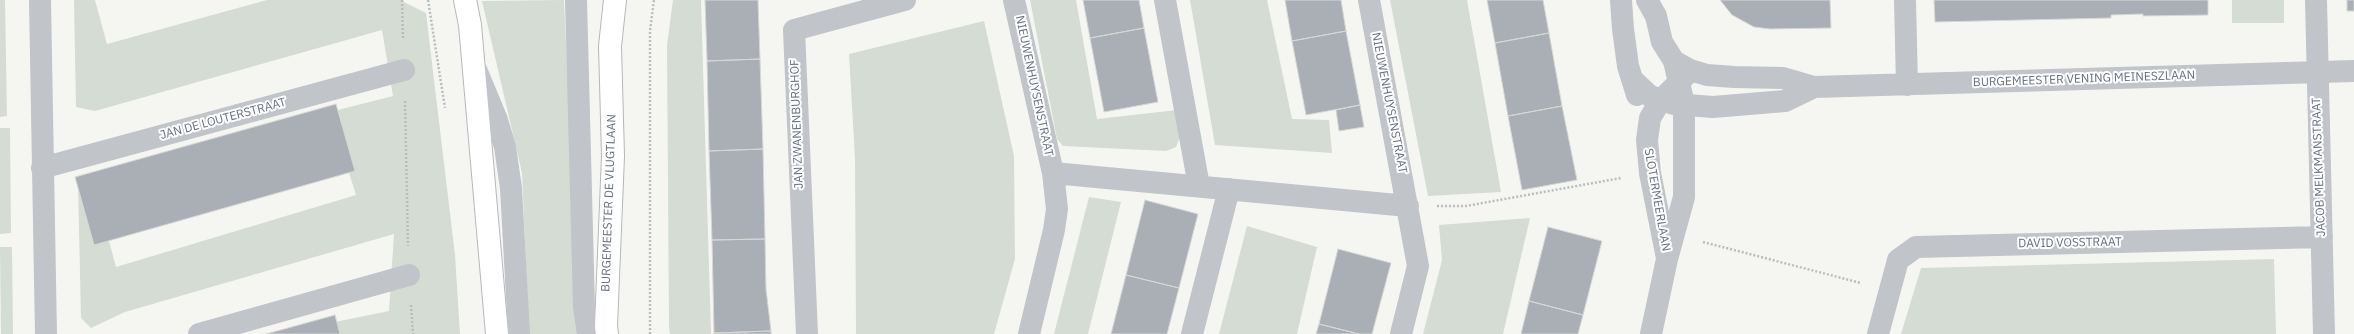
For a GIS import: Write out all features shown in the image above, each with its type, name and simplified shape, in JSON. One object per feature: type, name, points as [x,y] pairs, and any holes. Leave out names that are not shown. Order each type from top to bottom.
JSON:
[{"type":"main road","points":[[465,0],[473,62],[497,334]]},
{"type":"main road","name":"BURGEMEESTER DE VLUGTLAAN","points":[[607,334],[606,326],[613,156],[610,46],[615,0]]},
{"type":"street","points":[[40,0],[46,334]]},
{"type":"street","name":"BURGEMEESTER DE VLUGTLAAN","points":[[576,0],[584,300],[588,334]]},
{"type":"street","name":"JAN ZWANENBURGHOF","points":[[807,334],[794,30],[905,0]]},
{"type":"street","name":"NIEUWENHUYSENSTRAAT","points":[[1014,0],[1053,173],[1057,209],[1054,230],[1029,334]]},
{"type":"street","points":[[1165,0],[1199,186]]},
{"type":"street","name":"NIEUWENHUYSENSTRAAT","points":[[1369,0],[1418,266],[1401,334]]},
{"type":"street","name":"SLOTERMEERLAAN","points":[[1621,0],[1627,59],[1634,81],[1647,140],[1650,173],[1667,259]]},
{"type":"street","name":"SLOTERMEERLAAN","points":[[1647,0],[1656,16],[1662,42],[1681,71],[1684,104],[1684,197],[1667,259],[1651,334]]},
{"type":"street","points":[[1905,0],[1907,85]]},
{"type":"street","name":"JACOB MELKMANSTRAAT","points":[[2316,0],[2316,72],[2324,334]]},
{"type":"street","points":[[473,62],[497,120],[505,147],[512,188],[519,334]]},
{"type":"street","name":"JAN DE LOUTERSTRAAT","points":[[42,168],[404,70]]},
{"type":"street","name":"SLOTERMEERLAAN","points":[[1647,140],[1650,118],[1681,71]]},
{"type":"street","name":"BURGEMEESTER VENING MEINESZLAAN","points":[[1681,71],[1734,77],[1783,78],[1814,87],[2354,71]]},
{"type":"street","name":"BURGEMEESTER VENING MEINESZLAAN","points":[[1634,81],[1650,96],[1661,100],[1713,107],[1785,101],[1814,87]]},
{"type":"street","name":"NIEUWENHUYSENSTRAAT","points":[[1053,173],[1408,206]]},
{"type":"street","points":[[1192,334],[1230,189]]},
{"type":"street","name":"DAVID VOSSTRAAT","points":[[1878,334],[1898,260],[1916,247],[2322,238]]},
{"type":"street","points":[[199,334],[409,275]]},
{"type":"path","points":[[402,0],[409,275],[413,334]]},
{"type":"path","points":[[650,334],[650,31],[654,0]]},
{"type":"path","points":[[1408,206],[1466,206],[1650,173]]},
{"type":"path","points":[[1675,234],[1890,290]]},
{"type":"shaded area","points":[[0,0],[5,0],[7,116],[0,117]]},
{"type":"shaded area","points":[[74,0],[95,0],[107,44],[267,0],[400,0],[426,13],[455,255],[460,334],[338,334],[335,322],[389,311],[394,234],[125,312],[91,328],[81,318],[78,184],[92,179],[116,267],[356,195],[330,112],[393,96],[382,30],[95,111],[76,107]]},
{"type":"shaded area","points":[[564,0],[579,334],[529,334],[522,173],[482,1]]},
{"type":"shaded area","points":[[673,0],[701,0],[711,334],[670,334],[669,327],[667,45]]},
{"type":"shaded area","points":[[1030,0],[1076,0],[1097,119],[1177,110],[1180,137],[1176,147],[1166,151],[1063,146],[1057,139]]},
{"type":"shaded area","points":[[1190,0],[1267,0],[1292,119],[1329,120],[1332,153],[1215,145]]},
{"type":"shaded area","points":[[1390,0],[1467,0],[1501,192],[1428,196]]},
{"type":"shaded area","points":[[2232,0],[2284,0],[2284,23],[2232,23]]},
{"type":"shaded area","points":[[984,21],[1014,156],[1015,259],[994,334],[856,334],[855,158],[849,54]]},
{"type":"shaded area","points":[[0,128],[10,128],[11,233],[0,234]]},
{"type":"shaded area","points":[[1089,197],[1121,202],[1088,334],[1054,334]]},
{"type":"shaded area","points":[[1530,218],[1503,334],[1423,334],[1442,260],[1439,225]]},
{"type":"shaded area","points":[[1247,226],[1317,247],[1297,334],[1219,334]]},
{"type":"shaded area","points":[[0,247],[12,247],[13,334],[1,334]]},
{"type":"shaded area","points":[[2274,259],[2276,334],[1901,334],[1921,268]]},
{"type":"building","points":[[705,0],[758,0],[760,59],[707,61]]},
{"type":"building","points":[[1083,0],[1139,0],[1144,28],[1090,38]]},
{"type":"building","points":[[1285,0],[1341,0],[1346,31],[1292,41]]},
{"type":"building","points":[[1487,0],[1543,0],[1549,33],[1495,43]]},
{"type":"building","points":[[1720,0],[1830,0],[1831,28],[1770,29],[1754,27],[1732,15]]},
{"type":"building","points":[[1934,0],[2208,0],[2208,15],[2143,16],[2143,14],[2111,15],[2111,18],[1935,22]]},
{"type":"building","points":[[2347,0],[2354,0],[2354,11],[2347,11]]},
{"type":"building","points":[[1144,28],[1158,102],[1104,112],[1090,38]]},
{"type":"building","points":[[1346,31],[1360,105],[1306,115],[1292,41]]},
{"type":"building","points":[[1549,33],[1562,106],[1508,116],[1495,43]]},
{"type":"building","points":[[760,59],[763,149],[709,151],[707,61]]},
{"type":"building","points":[[336,104],[355,171],[94,245],[75,177]]},
{"type":"building","points":[[1360,105],[1364,127],[1339,131],[1336,110]]},
{"type":"building","points":[[1562,106],[1577,180],[1522,190],[1508,116]]},
{"type":"building","points":[[763,149],[765,239],[712,240],[709,151]]},
{"type":"building","points":[[1145,200],[1198,214],[1179,288],[1126,275]]},
{"type":"building","points":[[1548,227],[1602,241],[1583,315],[1529,301]]},
{"type":"building","points":[[765,239],[766,289],[771,331],[714,333],[712,240]]},
{"type":"building","points":[[1338,249],[1391,263],[1372,334],[1359,334],[1319,324]]},
{"type":"building","points":[[1126,275],[1179,288],[1167,334],[1111,334]]},
{"type":"building","points":[[1529,301],[1583,315],[1578,334],[1521,334]]},
{"type":"building","points":[[335,315],[340,334],[266,334]]},
{"type":"building","points":[[1319,324],[1359,334],[1316,334]]},
{"type":"building","points":[[771,331],[771,334],[714,334],[714,333]]}]
